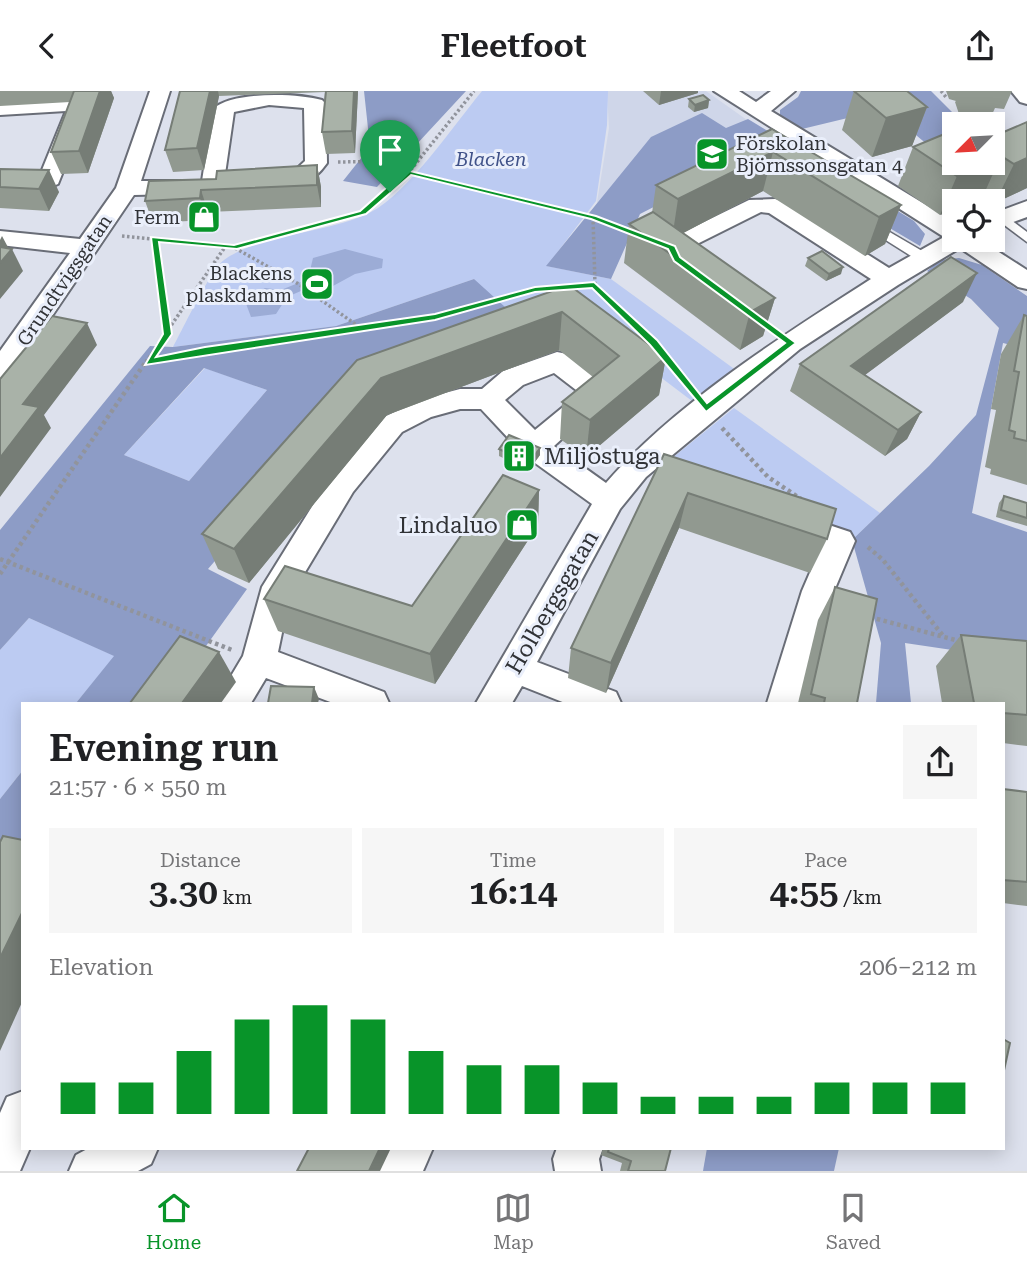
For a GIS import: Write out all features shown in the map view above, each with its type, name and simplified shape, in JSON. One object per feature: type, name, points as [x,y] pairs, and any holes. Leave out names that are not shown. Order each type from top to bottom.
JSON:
[{"type":"street","name":"Grundtvigsgatan","points":[[0,371],[127,188],[160,91]]},
{"type":"street","points":[[724,91],[942,226]]},
{"type":"street","points":[[757,111],[785,91]]},
{"type":"street","points":[[1021,91],[1027,98]]},
{"type":"street","points":[[0,109],[82,98],[50,179],[32,188],[0,186]]},
{"type":"street","points":[[212,188],[224,109],[240,101],[298,99],[315,104],[316,163],[296,181],[260,184]]},
{"type":"street","points":[[127,188],[236,186]]},
{"type":"street","points":[[708,282],[677,259],[672,247],[757,205],[775,206],[889,279]]},
{"type":"street","points":[[1005,218],[1027,208]]},
{"type":"street","points":[[0,238],[88,247]]},
{"type":"street","name":"Holbergsgatan","points":[[494,702],[609,501],[650,474],[706,409],[781,335],[942,248]]},
{"type":"street","points":[[982,252],[1027,281]]},
{"type":"street","points":[[233,702],[259,660],[274,597],[342,484],[393,425],[422,409],[460,399],[488,399],[513,377],[557,361],[598,393],[534,447]]},
{"type":"street","points":[[488,399],[534,447],[609,501]]},
{"type":"street","points":[[751,510],[839,541],[818,591],[783,702]]},
{"type":"street","points":[[259,660],[369,702]]},
{"type":"street","points":[[514,668],[601,702]]},
{"type":"street","points":[[0,1164],[21,1117]]},
{"type":"street","points":[[92,1171],[131,1150]]},
{"type":"street","points":[[399,1171],[409,1150]]},
{"type":"lane","points":[[855,215],[924,258]]},
{"type":"lane","points":[[1005,225],[1027,238]]},
{"type":"path","points":[[88,247],[115,235],[234,247],[363,212],[409,172],[474,91]]},
{"type":"path","points":[[941,91],[946,97]]},
{"type":"path","points":[[316,163],[399,161],[413,167]]},
{"type":"path","points":[[409,172],[593,217],[672,247]]},
{"type":"path","points":[[593,217],[594,285],[653,342],[746,456],[768,477],[806,502]]},
{"type":"path","points":[[154,239],[167,334]]},
{"type":"path","points":[[0,575],[225,247]]},
{"type":"path","points":[[234,247],[297,283],[359,326]]},
{"type":"path","points":[[148,362],[359,326],[435,317],[535,290],[594,285]]},
{"type":"path","points":[[866,544],[883,559],[944,637]]},
{"type":"path","points":[[0,559],[259,660]]},
{"type":"path","points":[[866,616],[968,643]]},
{"type":"shaded area","points":[[364,91],[466,91],[377,187],[343,181],[370,147]]},
{"type":"shaded area","name":"Förskolan Björnssonsgatan 4","points":[[607,91],[706,91],[778,142],[595,215],[609,128]]},
{"type":"shaded area","points":[[801,91],[931,91],[952,112],[942,112],[942,152],[929,146],[885,109],[802,129],[780,115],[780,110],[798,97]]},
{"type":"shaded area","points":[[702,113],[726,128],[748,119],[914,221],[925,234],[920,246],[761,152],[640,214],[611,279],[546,266],[651,137]]},
{"type":"shaded area","name":"Blackens plaskdamm","points":[[345,249],[383,259],[382,268],[355,274],[333,286],[317,284],[287,297],[276,314],[251,317],[245,301],[265,288],[281,290],[308,279],[313,258]]},
{"type":"shaded area","points":[[959,258],[982,265],[1027,296],[1027,349],[1003,343],[972,513],[1027,532],[1027,661],[905,643],[911,702],[876,702],[881,643],[852,540],[929,466],[976,415],[999,328],[971,299],[927,271],[940,260]]},
{"type":"shaded area","points":[[474,279],[505,307],[514,340],[358,394],[208,569],[247,589],[166,702],[77,702],[114,656],[29,618],[0,650],[0,530],[150,346],[173,347],[336,326]],"holes":[[[204,368],[267,390],[189,481],[124,455]]]},
{"type":"shaded area","points":[[21,773],[21,862],[0,904],[0,799]]},
{"type":"shaded area","points":[[707,1150],[839,1150],[834,1171],[703,1171]]},
{"type":"green space","name":"Blacken","points":[[482,91],[608,91],[607,125],[596,201],[547,266],[611,279],[737,371],[692,401],[577,314],[514,340],[474,279],[336,326],[173,347],[205,287],[224,260],[257,244],[354,219],[385,203],[415,174]]},
{"type":"green space","points":[[205,368],[267,390],[189,481],[124,455]]},
{"type":"green space","points":[[734,408],[880,513],[852,540],[661,467]]},
{"type":"green space","points":[[29,618],[115,656],[77,702],[21,702],[21,773],[0,799],[0,650]]},
{"type":"building","points":[[74,91],[100,91],[79,151],[51,152]]},
{"type":"building","points":[[180,91],[210,91],[197,148],[165,150]]},
{"type":"building","points":[[326,91],[354,91],[352,131],[322,132]]},
{"type":"building","points":[[854,91],[907,91],[927,107],[886,118]]},
{"type":"building","points":[[703,95],[709,100],[695,105],[689,99]]},
{"type":"building","points":[[1027,122],[1027,158],[1014,164],[1005,158],[1005,131]]},
{"type":"building","points":[[772,129],[901,205],[879,217],[773,152],[678,199],[656,185]]},
{"type":"building","points":[[942,135],[942,166],[913,147]]},
{"type":"building","points":[[317,165],[317,185],[201,190],[200,198],[145,201],[149,181],[216,179],[217,171]]},
{"type":"building","points":[[0,169],[49,170],[39,189],[0,187]]},
{"type":"building","points":[[653,212],[775,298],[750,312],[629,224]]},
{"type":"building","points":[[0,247],[12,249],[0,263]]},
{"type":"building","points":[[822,251],[843,267],[829,274],[808,258]]},
{"type":"building","points":[[951,257],[977,273],[851,366],[921,412],[898,430],[800,364]]},
{"type":"building","points":[[569,285],[666,357],[590,420],[562,402],[619,356],[562,312],[381,378],[234,549],[202,534],[357,360]]},
{"type":"building","points":[[1024,315],[1027,316],[1027,441],[1014,438],[1015,432],[1009,430],[1019,372],[1014,371]]},
{"type":"building","points":[[52,316],[87,323],[23,404],[39,407],[0,458],[0,379]]},
{"type":"building","points":[[509,435],[540,448],[529,463],[499,449]]},
{"type":"building","points":[[664,454],[836,509],[827,539],[688,493],[611,663],[571,648]]},
{"type":"building","points":[[503,475],[539,490],[430,654],[264,599],[285,566],[412,606]]},
{"type":"building","points":[[1004,496],[1027,503],[1027,518],[1001,510]]},
{"type":"building","points":[[835,587],[877,599],[857,702],[824,702],[825,698],[811,694]]},
{"type":"building","points":[[961,635],[1027,641],[1027,715],[1005,713],[1005,702],[974,702]]},
{"type":"building","points":[[180,636],[219,652],[183,702],[131,702]]},
{"type":"building","points":[[271,686],[314,687],[312,702],[268,702]]},
{"type":"building","points":[[1005,789],[1027,792],[1027,882],[1005,880]]},
{"type":"building","points":[[3,836],[21,840],[21,915],[0,958],[0,842]]},
{"type":"building","points":[[1005,1040],[1010,1043],[1005,1066]]},
{"type":"building","points":[[308,1150],[379,1150],[369,1171],[297,1171]]},
{"type":"building","points":[[670,1150],[665,1171],[628,1171],[631,1161],[608,1152]]},
{"type":"place","name":"Förskolan Björnssonsgatan 4","points":[[712,154]]},
{"type":"place","name":"Ferm","points":[[204,217]]},
{"type":"place","name":"Blackens plaskdamm","points":[[317,284]]},
{"type":"place","name":"Miljöstuga","points":[[519,456]]},
{"type":"place","name":"Lindaluo","points":[[522,525]]},
{"type":"route","points":[[409,172],[593,217],[672,247],[677,259],[791,343],[706,409],[653,342],[623,310],[594,285],[535,290],[470,305],[435,317],[351,327],[205,350],[148,362],[167,334],[154,239],[234,247],[340,221],[363,212],[390,192],[409,172]]}]
